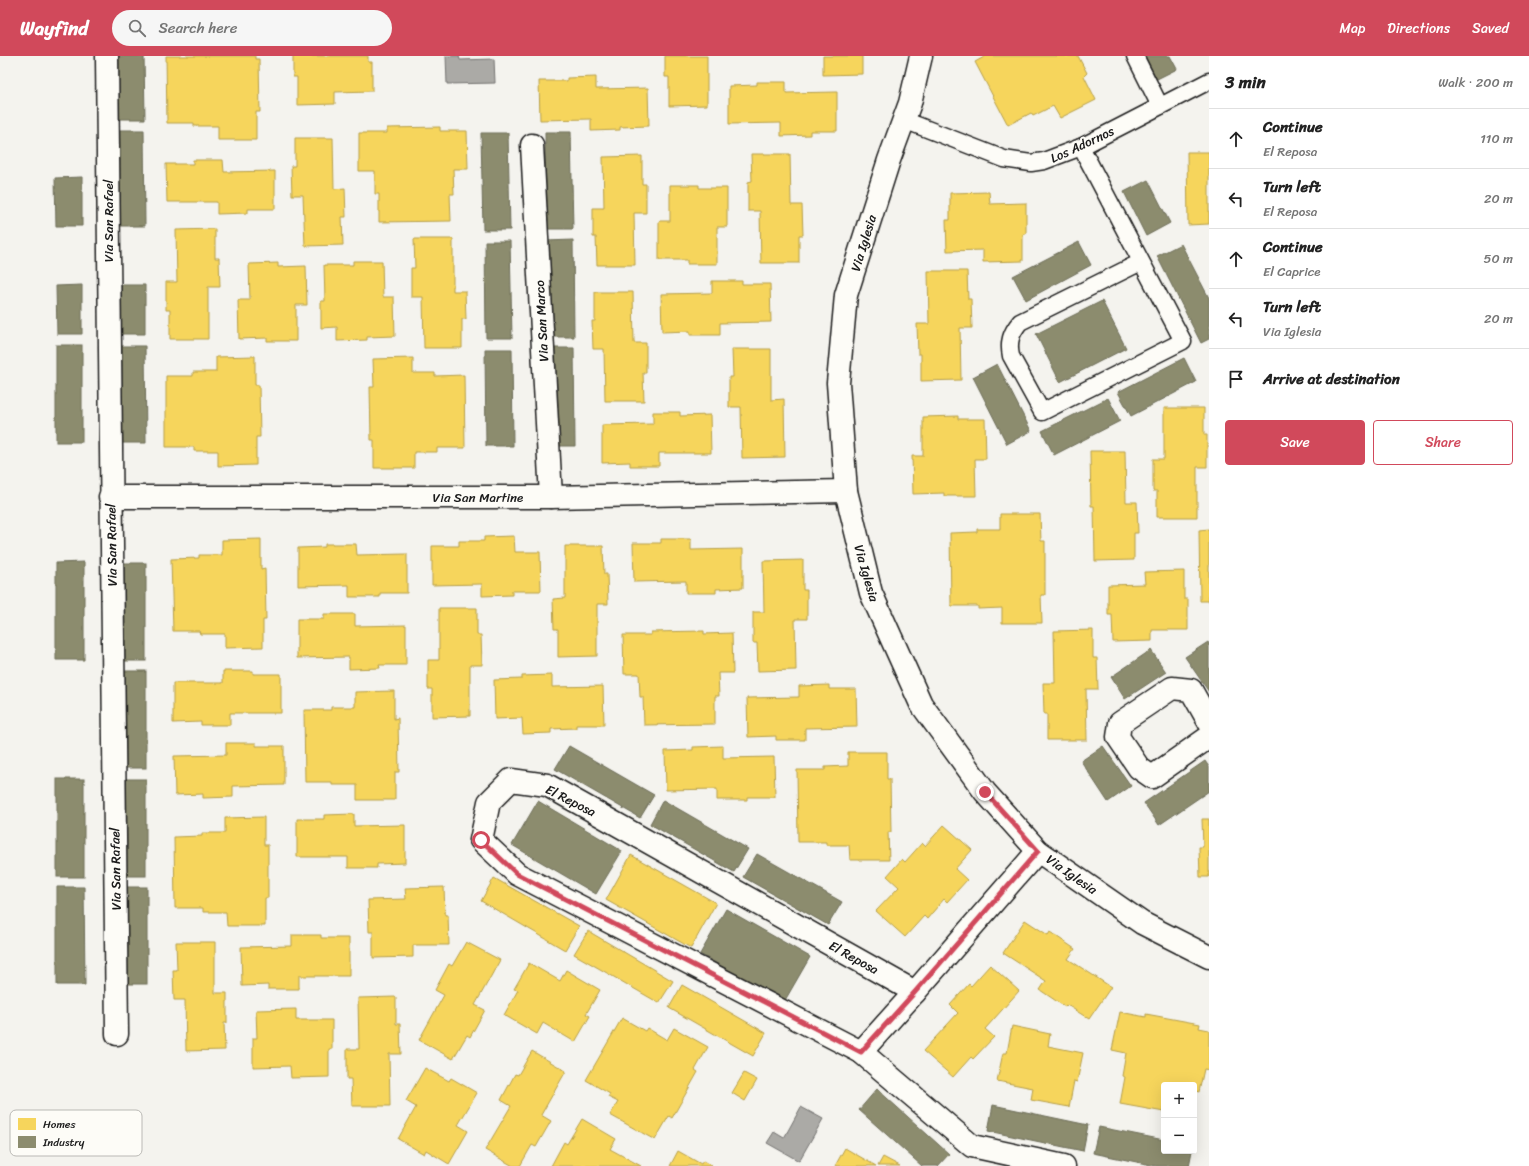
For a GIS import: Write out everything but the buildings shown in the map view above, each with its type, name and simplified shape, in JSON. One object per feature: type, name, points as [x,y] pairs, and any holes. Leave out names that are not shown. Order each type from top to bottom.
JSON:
[{"type":"street","name":"Via San Rafael","points":[[107,56],[110,497],[117,1034]]},
{"type":"street","name":"Via Iglesia","points":[[921,56],[910,103],[888,160],[846,296],[838,383],[846,491],[871,593],[921,704],[985,792],[1038,851],[1142,924],[1209,957]]},
{"type":"street","name":"Via San Marco","points":[[532,145],[551,497]]},
{"type":"street","name":"Via San Martine","points":[[110,497],[551,497],[846,491]]},
{"type":"street","points":[[1209,722],[1191,690],[1172,688],[1120,723],[1118,737],[1139,768],[1152,777],[1209,737]]},
{"type":"street","name":"El Reposa","points":[[915,992],[547,786],[511,780],[489,802],[481,840],[517,874],[861,1052],[972,1146],[1064,1166]]},
{"type":"street","points":[[861,1052],[1038,851]]},
{"type":"lane","points":[[1135,56],[1160,106]]},
{"type":"lane","name":"Los Adornos","points":[[904,120],[1004,159],[1031,163],[1044,161],[1081,147],[1209,81]]},
{"type":"lane","points":[[1081,147],[1183,341],[1042,412],[1011,356],[1009,346],[1013,331],[1020,322],[1141,262]]},
{"type":"shaded area","points":[[446,56],[459,56],[460,60],[494,59],[495,83],[447,84]]},
{"type":"shaded area","points":[[801,1107],[823,1119],[799,1161],[767,1143],[774,1132],[784,1138]]},
{"type":"route","points":[[481,840],[517,874],[861,1052],[1038,851],[985,792]]}]
